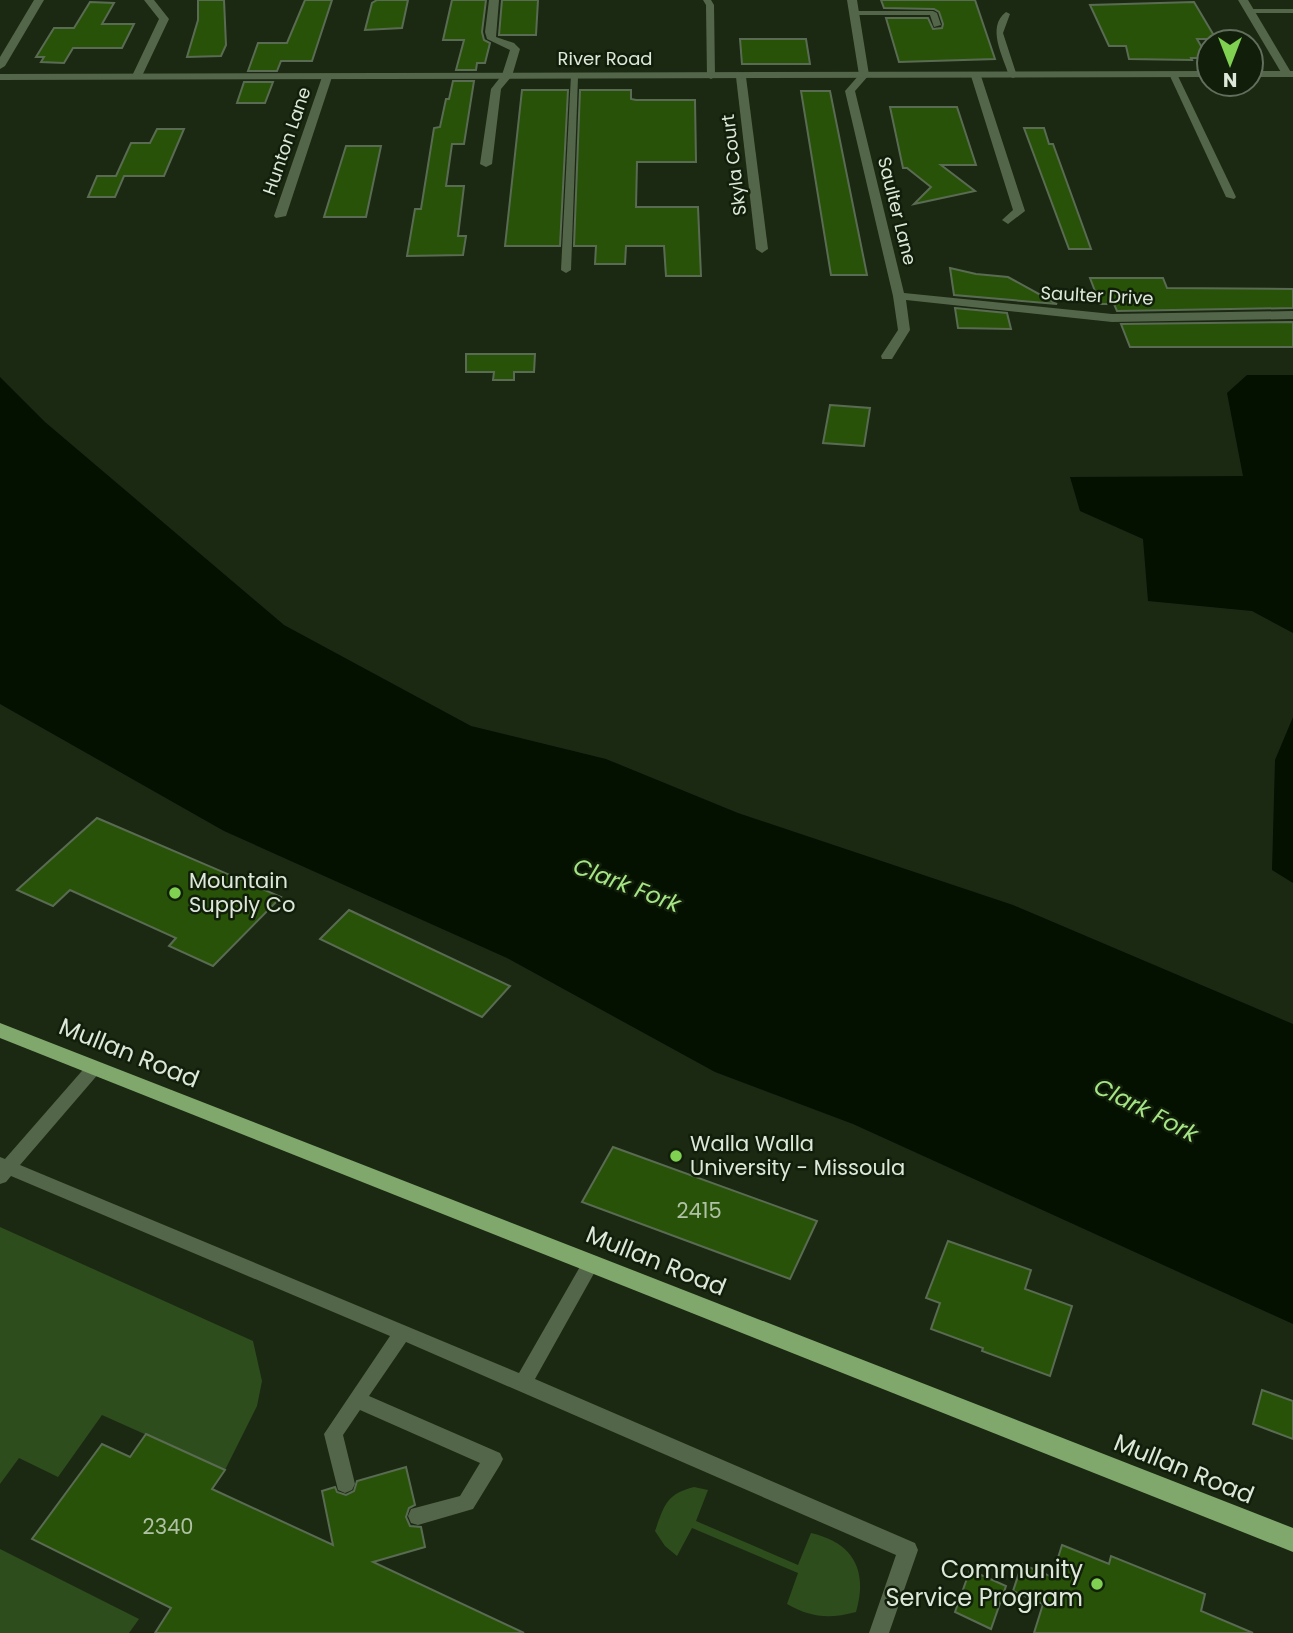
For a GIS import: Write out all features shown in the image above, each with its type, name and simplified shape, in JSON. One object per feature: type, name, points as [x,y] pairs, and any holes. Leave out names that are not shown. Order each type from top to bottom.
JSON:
[{"type":"main road","name":"Mullan Road","points":[[0,1030],[1293,1540]]},
{"type":"street","points":[[0,66],[39,0]]},
{"type":"street","points":[[136,76],[164,19],[149,0]]},
{"type":"street","points":[[486,164],[496,89],[507,76],[515,49],[492,39],[490,32],[494,0]]},
{"type":"street","points":[[852,0],[864,75]]},
{"type":"street","points":[[1242,0],[1290,74]]},
{"type":"street","name":"River Road","points":[[0,77],[1195,74]]},
{"type":"street","points":[[1265,74],[1290,74]]},
{"type":"street","name":"Saulter Lane","points":[[864,75],[850,91],[899,296],[904,330],[887,356]]},
{"type":"street","points":[[976,76],[1019,211],[1009,220]]},
{"type":"street","name":"Hunton Lane","points":[[280,216],[327,77]]},
{"type":"street","name":"Skyla Court","points":[[741,77],[762,249]]},
{"type":"street","name":"Saulter Drive","points":[[899,296],[1112,318],[1293,315]]},
{"type":"lane","points":[[707,0],[710,5],[711,77]]},
{"type":"lane","points":[[1249,11],[1293,11]]},
{"type":"lane","points":[[854,13],[933,13],[937,25]]},
{"type":"lane","points":[[1006,14],[999,33],[1013,76]]},
{"type":"lane","points":[[1173,75],[1231,197]]},
{"type":"lane","points":[[566,270],[574,77]]},
{"type":"lane","points":[[94,1068],[3,1170],[523,1383],[908,1550],[879,1633]]},
{"type":"lane","points":[[523,1383],[591,1263]]},
{"type":"lane","points":[[345,1484],[333,1434],[402,1333]]},
{"type":"lane","points":[[357,1399],[493,1459],[466,1503],[418,1516]]},
{"type":"green space","points":[[0,1227],[253,1341],[262,1381],[257,1406],[225,1470],[102,1415],[58,1477],[19,1458],[0,1484]]},
{"type":"green space","points":[[694,1487],[708,1490],[696,1521],[798,1565],[811,1533],[838,1544],[854,1561],[858,1572],[860,1584],[856,1612],[821,1616],[796,1609],[787,1604],[798,1573],[692,1528],[677,1556],[665,1546],[655,1531],[667,1502],[677,1493]]},
{"type":"green space","points":[[0,1549],[139,1619],[129,1633],[0,1633]]},
{"type":"water","points":[[1247,375],[1293,375],[1293,633],[1252,611],[1148,601],[1143,539],[1080,511],[1070,477],[1243,476],[1227,393]]},
{"type":"water","name":"Clark Fork","points":[[0,377],[45,422],[284,625],[471,726],[606,759],[738,813],[1013,905],[1293,1024],[1293,1324],[853,1124],[715,1072],[507,958],[224,831],[0,704]]},
{"type":"water","points":[[1293,717],[1293,883],[1272,870],[1275,760]]},
{"type":"building","points":[[198,0],[224,0],[226,45],[221,56],[187,57],[198,20]]},
{"type":"building","points":[[305,0],[332,0],[312,61],[281,61],[277,71],[248,71],[258,43],[287,43]]},
{"type":"building","points":[[377,0],[408,0],[402,28],[365,30],[372,3]]},
{"type":"building","points":[[452,0],[486,0],[482,32],[484,40],[490,43],[485,63],[477,63],[476,70],[456,70],[464,40],[443,40]]},
{"type":"building","points":[[502,0],[538,0],[536,35],[499,35]]},
{"type":"building","points":[[881,0],[975,0],[995,59],[899,62],[886,18],[928,18],[933,29],[942,28],[943,24],[939,12],[934,9],[884,8]]},
{"type":"building","points":[[90,2],[114,3],[102,24],[134,24],[122,48],[73,48],[64,63],[41,62],[44,57],[36,57],[54,28],[74,28]]},
{"type":"building","points":[[1194,2],[1209,28],[1195,28],[1195,58],[1191,58],[1192,60],[1129,59],[1126,46],[1109,46],[1090,5]]},
{"type":"building","points":[[740,39],[806,39],[810,64],[742,64]]},
{"type":"building","points":[[453,81],[474,81],[464,144],[452,144],[446,186],[464,186],[458,236],[466,236],[463,255],[407,256],[415,209],[421,209],[434,128],[440,127]]},
{"type":"building","points":[[244,82],[273,82],[265,103],[237,103]]},
{"type":"building","points":[[522,90],[568,90],[560,246],[505,246]]},
{"type":"building","points":[[580,90],[631,90],[631,99],[636,100],[695,100],[696,162],[637,162],[636,207],[698,207],[701,276],[666,276],[664,246],[626,246],[625,264],[595,264],[596,246],[574,246]]},
{"type":"building","points":[[801,91],[830,91],[867,275],[831,275]]},
{"type":"building","points":[[890,107],[957,107],[976,165],[941,165],[975,191],[914,204],[931,187],[907,168],[903,168]]},
{"type":"building","points":[[1024,128],[1044,128],[1049,144],[1053,144],[1091,249],[1069,249]]},
{"type":"building","points":[[157,129],[184,129],[164,176],[124,176],[115,197],[88,197],[97,176],[116,176],[131,143],[150,143]]},
{"type":"building","points":[[346,146],[381,146],[366,217],[324,217]]},
{"type":"building","points":[[950,268],[1008,277],[1057,304],[954,295]]},
{"type":"building","points":[[1090,278],[1163,278],[1167,288],[1293,289],[1293,308],[1117,311],[1114,304],[1100,304]]},
{"type":"building","points":[[955,308],[1007,313],[1011,329],[958,328]]},
{"type":"building","points":[[1293,322],[1293,347],[1130,347],[1121,324]]},
{"type":"building","points":[[466,354],[535,354],[534,372],[514,372],[514,380],[493,380],[494,372],[466,372]]},
{"type":"building","points":[[830,405],[870,408],[864,446],[823,443]]},
{"type":"building","name":"Mountain Supply Co","points":[[97,818],[281,897],[213,966],[169,946],[176,938],[70,890],[53,906],[17,890]]},
{"type":"building","points":[[349,910],[510,986],[482,1017],[320,939]]},
{"type":"building","name":"Walla Walla University - Missoula","points":[[613,1147],[817,1221],[790,1279],[582,1202]]},
{"type":"building","points":[[948,1241],[1031,1270],[1025,1289],[1072,1306],[1050,1376],[931,1329],[940,1303],[926,1298]]},
{"type":"building","points":[[1262,1390],[1293,1401],[1293,1439],[1253,1424]]},
{"type":"building","points":[[146,1434],[225,1470],[212,1489],[333,1545],[322,1491],[335,1487],[337,1492],[346,1495],[354,1491],[357,1481],[406,1467],[415,1505],[409,1508],[406,1517],[410,1526],[421,1527],[425,1547],[373,1562],[524,1633],[155,1633],[171,1608],[32,1539],[102,1444],[130,1457]]},
{"type":"building","name":"Community Service Program","points":[[1062,1545],[1109,1564],[1111,1556],[1205,1594],[1201,1611],[1253,1633],[1034,1633],[1043,1604],[1013,1591],[1022,1564],[1052,1577]]},
{"type":"building","points":[[970,1570],[1006,1586],[991,1629],[955,1612]]},
{"type":"place","name":"Mountain Supply Co","points":[[175,893]]},
{"type":"place","name":"Walla Walla University - Missoula","points":[[676,1156]]},
{"type":"place","name":"Community Service Program","points":[[1097,1584]]}]
